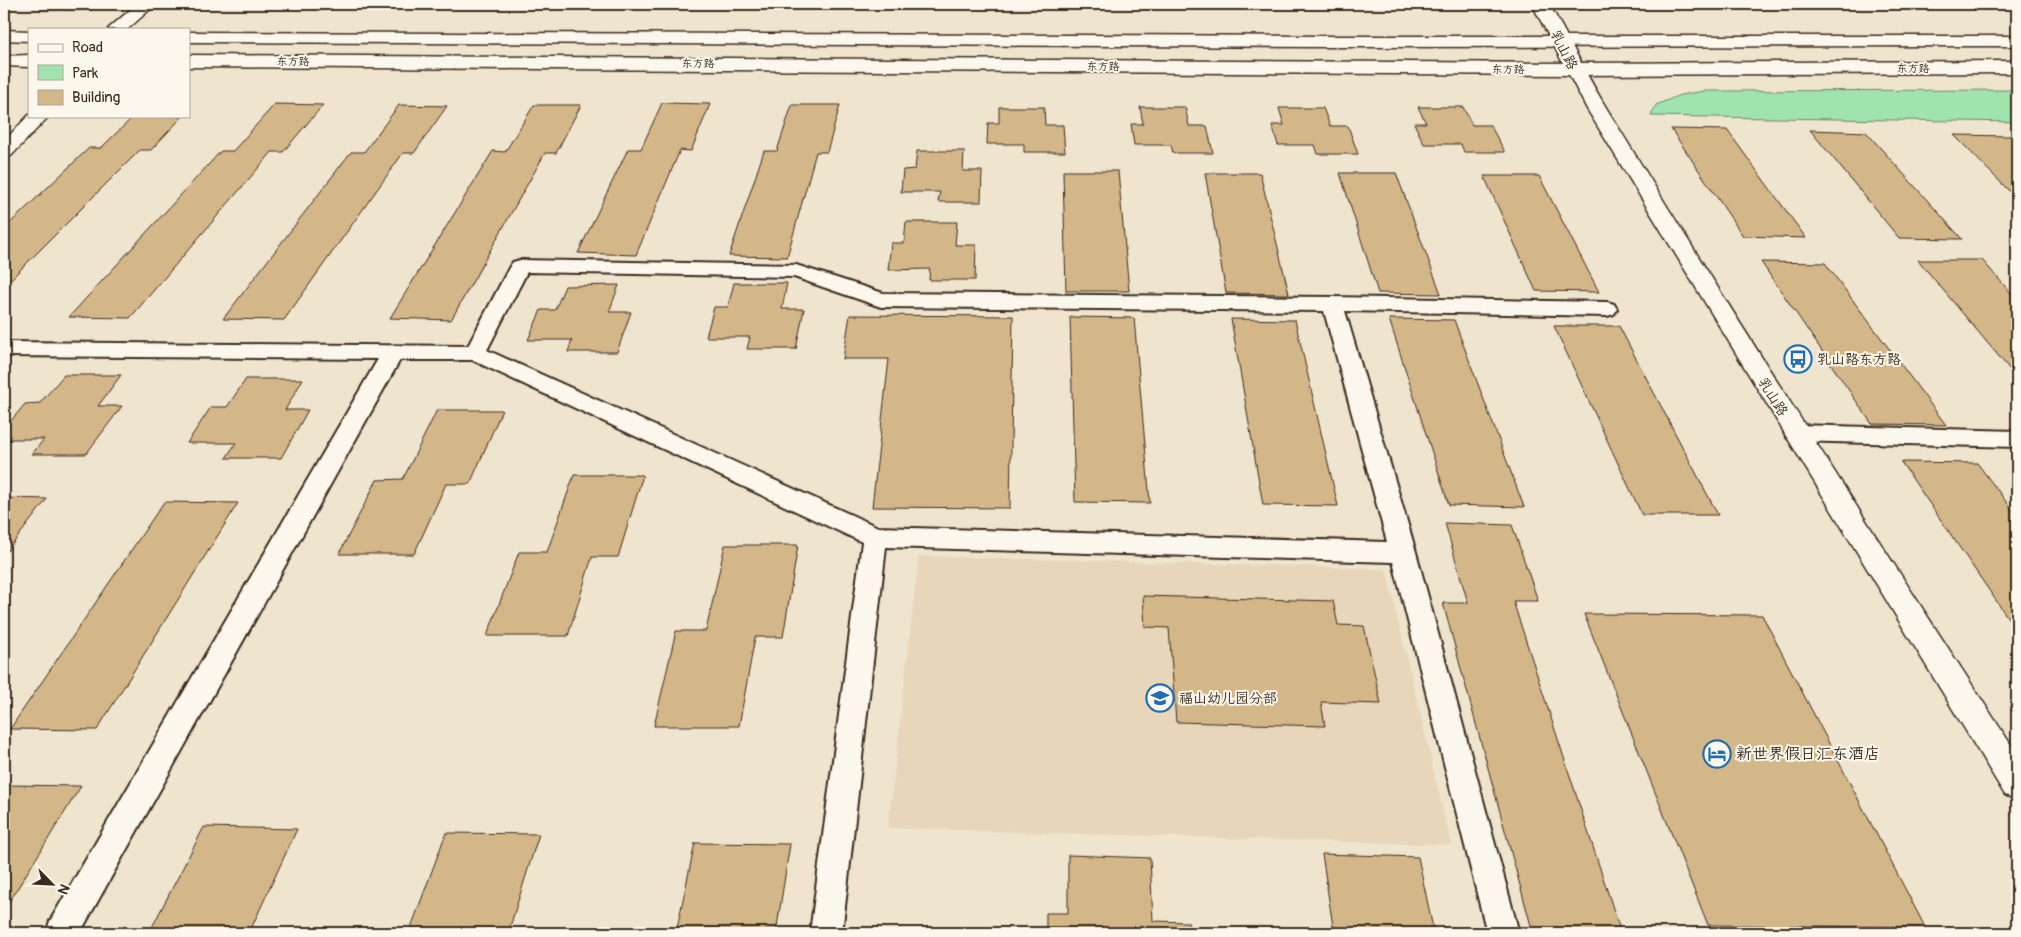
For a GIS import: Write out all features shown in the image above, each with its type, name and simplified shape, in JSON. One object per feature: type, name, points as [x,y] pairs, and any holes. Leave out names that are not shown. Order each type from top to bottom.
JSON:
[{"type":"main road","points":[[118,28],[147,4]]},
{"type":"main road","name":"乳山路","points":[[1540,4],[1574,69],[1796,433],[2017,784]]},
{"type":"main road","points":[[4,35],[28,36]]},
{"type":"main road","name":"东方路","points":[[190,37],[1016,39],[1562,44],[2017,41]]},
{"type":"main road","points":[[4,61],[28,61]]},
{"type":"main road","name":"东方路","points":[[190,61],[1574,69],[2017,67]]},
{"type":"main road","points":[[4,152],[37,118]]},
{"type":"lane","points":[[475,353],[520,266],[796,271],[882,300],[1333,304],[1607,309]]},
{"type":"lane","points":[[1333,304],[1403,552],[1503,933]]},
{"type":"lane","points":[[4,349],[475,353],[875,537],[1403,552]]},
{"type":"lane","points":[[62,933],[393,352]]},
{"type":"lane","points":[[1796,433],[2017,439]]},
{"type":"lane","points":[[826,933],[875,537]]},
{"type":"shaded area","name":"福山幼儿园分部","points":[[919,556],[1386,569],[1451,845],[888,828]]},
{"type":"green space","points":[[2017,90],[2017,122],[1651,116],[1656,105],[1680,95],[1704,91]]},
{"type":"building","points":[[2017,4],[2017,5],[1952,5]]},
{"type":"building","points":[[662,103],[710,104],[691,151],[680,150],[636,255],[578,253],[628,149],[641,149]]},
{"type":"building","points":[[275,104],[323,105],[283,152],[272,152],[130,318],[69,317],[221,151],[233,151]]},
{"type":"building","points":[[399,105],[447,106],[414,153],[403,153],[284,320],[223,319],[351,152],[364,152]]},
{"type":"building","points":[[534,105],[581,105],[556,153],[545,153],[451,320],[390,318],[493,151],[505,152]]},
{"type":"building","points":[[792,105],[840,105],[827,152],[816,152],[787,257],[729,256],[764,151],[777,151]]},
{"type":"building","points":[[999,107],[1044,107],[1045,125],[1063,125],[1065,152],[1024,152],[1024,144],[987,144],[988,123],[999,123]]},
{"type":"building","points":[[1140,107],[1185,107],[1189,126],[1207,126],[1213,153],[1173,153],[1171,145],[1134,145],[1131,124],[1143,124]]},
{"type":"building","points":[[1418,107],[1463,107],[1472,125],[1490,125],[1505,152],[1464,152],[1461,144],[1424,144],[1414,123],[1426,123]]},
{"type":"building","points":[[1279,108],[1323,108],[1330,126],[1348,126],[1358,154],[1318,154],[1315,145],[1278,145],[1272,125],[1284,125]]},
{"type":"building","points":[[132,118],[181,118],[151,150],[140,150],[4,286],[4,229],[89,148],[101,148]]},
{"type":"building","points":[[1671,129],[1727,130],[1806,238],[1743,236]]},
{"type":"building","points":[[1810,130],[1866,132],[1962,239],[1899,238]]},
{"type":"building","points":[[1954,135],[2011,136],[2017,142],[2017,199]]},
{"type":"building","points":[[917,151],[964,151],[963,171],[982,171],[981,202],[938,202],[940,192],[901,192],[903,170],[915,169]]},
{"type":"building","points":[[1063,171],[1118,171],[1129,291],[1066,291]]},
{"type":"building","points":[[1205,173],[1260,173],[1289,294],[1226,293]]},
{"type":"building","points":[[1340,173],[1396,173],[1441,294],[1378,293]]},
{"type":"building","points":[[1484,176],[1539,176],[1599,292],[1536,291]]},
{"type":"building","points":[[906,222],[957,222],[955,245],[976,245],[975,280],[929,280],[930,269],[888,270],[891,243],[904,243]]},
{"type":"building","points":[[1918,260],[1982,260],[2017,300],[2017,378]]},
{"type":"building","points":[[1761,262],[1825,263],[1946,425],[1872,424]]},
{"type":"building","points":[[734,283],[787,283],[782,309],[804,309],[796,349],[747,349],[750,337],[706,337],[714,307],[728,307]]},
{"type":"building","points":[[619,285],[609,312],[631,312],[617,352],[568,352],[572,340],[528,340],[541,310],[555,310],[565,286]]},
{"type":"building","points":[[850,315],[1013,316],[1010,508],[872,507],[889,359],[843,359]]},
{"type":"building","points":[[1070,317],[1134,318],[1150,503],[1075,502]]},
{"type":"building","points":[[1231,319],[1295,320],[1338,506],[1263,505]]},
{"type":"building","points":[[1389,319],[1454,320],[1524,507],[1449,505]]},
{"type":"building","points":[[1554,326],[1619,326],[1718,515],[1642,515]]},
{"type":"building","points":[[64,375],[121,375],[98,406],[122,406],[86,454],[32,454],[44,439],[4,439],[4,429],[25,404],[40,403]]},
{"type":"building","points":[[246,379],[303,379],[285,410],[308,410],[281,458],[226,458],[236,443],[187,443],[211,407],[227,407]]},
{"type":"building","points":[[437,410],[502,410],[470,484],[446,484],[414,554],[339,554],[377,480],[403,479]]},
{"type":"building","points":[[1901,462],[1977,463],[2017,516],[2017,631]]},
{"type":"building","points":[[574,475],[643,475],[618,557],[592,557],[568,636],[487,636],[519,552],[547,552]]},
{"type":"building","points":[[4,498],[47,499],[4,555]]},
{"type":"building","points":[[164,502],[238,503],[97,730],[10,729]]},
{"type":"building","points":[[1445,523],[1512,525],[1538,601],[1513,601],[1621,933],[1533,933],[1443,603],[1468,603]]},
{"type":"building","points":[[725,545],[798,545],[783,637],[755,637],[739,726],[654,726],[676,631],[706,631]]},
{"type":"building","points":[[1143,596],[1333,601],[1338,625],[1364,626],[1381,704],[1321,702],[1325,726],[1176,722],[1169,628],[1145,627]]},
{"type":"building","points":[[1584,614],[1762,615],[1925,927],[1708,925]]},
{"type":"building","points":[[4,785],[81,786],[4,910]]},
{"type":"building","points":[[204,827],[297,829],[249,933],[149,933]]},
{"type":"building","points":[[446,833],[539,834],[508,933],[409,933]]},
{"type":"building","points":[[695,843],[790,844],[776,933],[676,933]]},
{"type":"building","points":[[1322,854],[1418,857],[1434,933],[1334,933]]},
{"type":"building","points":[[1068,855],[1150,858],[1153,921],[1188,922],[1189,933],[1046,933],[1046,913],[1068,913]]},
{"type":"place","name":"乳山路东方路","points":[[1798,359]]},
{"type":"place","name":"福山幼儿园分部","points":[[1160,698]]},
{"type":"place","name":"新世界假日汇东酒店","points":[[1717,754]]}]
